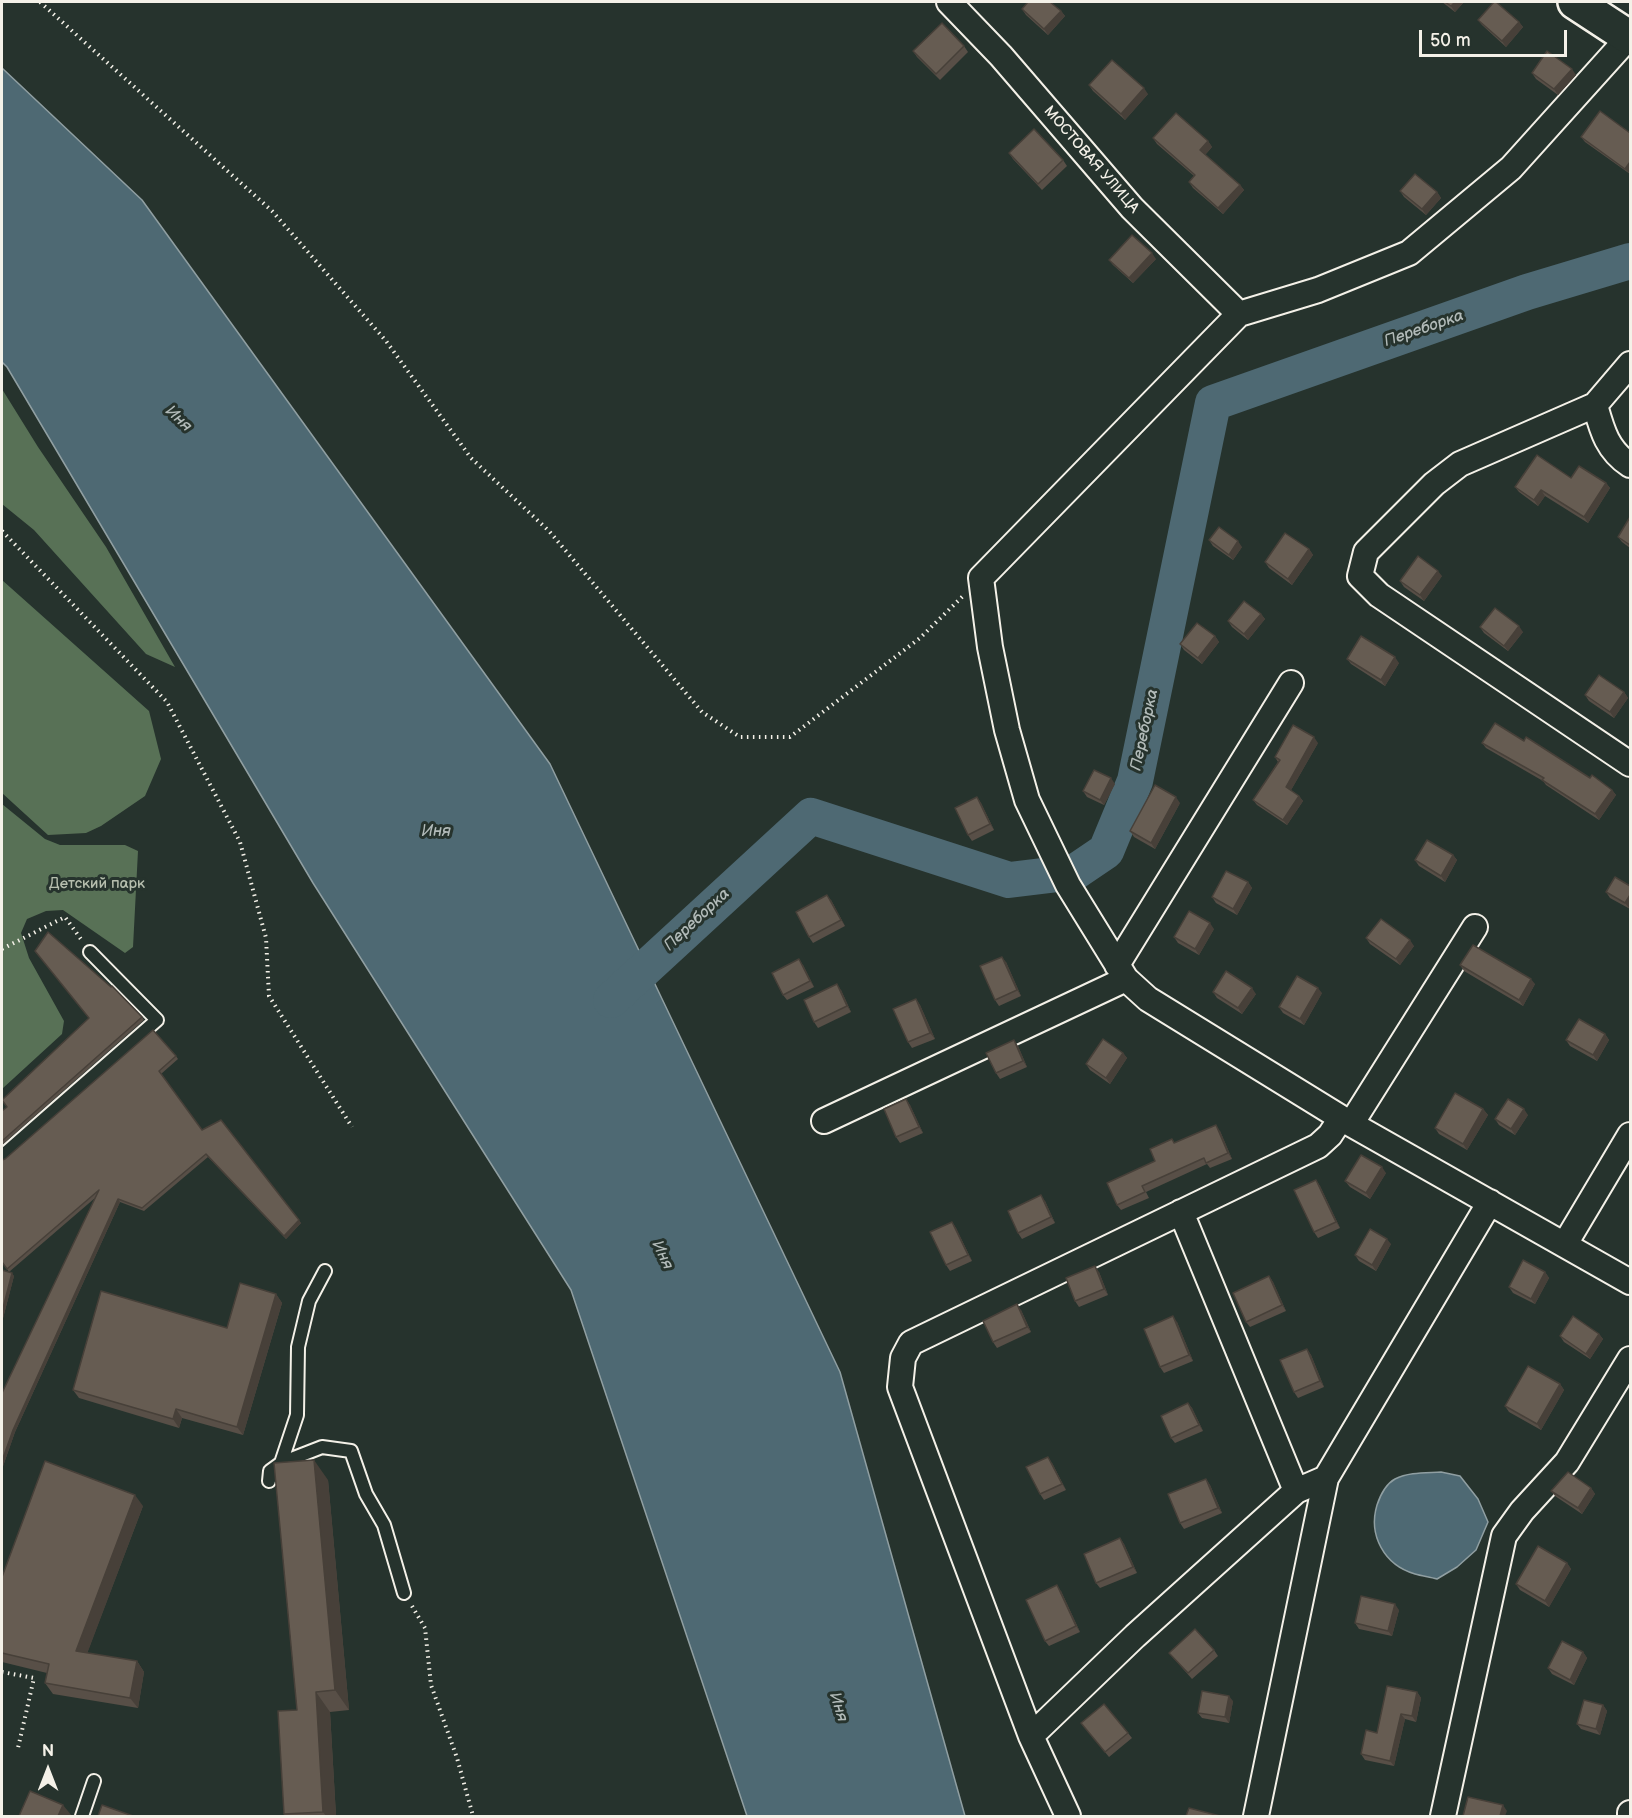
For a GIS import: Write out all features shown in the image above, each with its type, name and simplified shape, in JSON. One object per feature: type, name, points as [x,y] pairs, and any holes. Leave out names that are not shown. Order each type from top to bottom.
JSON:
[{"type":"main road","points":[[1575,2],[1630,37]]},
{"type":"street","name":"МОСТОВАЯ УЛИЦА","points":[[949,2],[1001,56],[1132,208],[1239,314]]},
{"type":"street","points":[[1630,37],[1511,168],[1409,253],[1318,290],[1239,314],[981,578],[990,647],[1007,730],[1027,800],[1068,885],[1121,972],[1148,999],[1346,1121],[1630,1282]]},
{"type":"street","points":[[1630,364],[1595,405],[1460,464],[1434,484],[1366,552],[1360,576],[1379,596],[1630,764]]},
{"type":"street","points":[[1595,405],[1604,436],[1622,459],[1630,465]]},
{"type":"street","points":[[824,1121],[1121,972],[1291,683]]},
{"type":"street","points":[[1068,1816],[1030,1736],[900,1387],[903,1358],[911,1343],[1318,1146],[1346,1121],[1475,927]]},
{"type":"street","points":[[1565,1244],[1630,1135]]},
{"type":"street","points":[[1256,1816],[1326,1478],[1490,1202]]},
{"type":"street","points":[[1181,1212],[1296,1491]]},
{"type":"street","points":[[1443,1816],[1504,1536],[1522,1511],[1567,1462],[1630,1359]]},
{"type":"street","points":[[1030,1736],[1296,1491],[1326,1478]]},
{"type":"lane","points":[[2,1156],[157,1020],[90,952]]},
{"type":"lane","points":[[281,1462],[297,1415],[298,1347],[309,1301],[325,1271]]},
{"type":"lane","points":[[269,1481],[270,1471],[281,1462],[322,1447],[351,1451],[366,1494],[384,1525],[404,1593]]},
{"type":"lane","points":[[82,1816],[94,1781]]},
{"type":"path","points":[[40,2],[272,211],[386,341],[471,458],[549,531],[702,712],[740,737],[790,737],[920,638],[981,578]]},
{"type":"path","points":[[2,531],[168,702],[240,842],[266,938],[269,996],[352,1127]]},
{"type":"path","points":[[2,949],[65,917],[90,952]]},
{"type":"path","points":[[404,1593],[425,1628],[431,1685],[457,1758],[473,1816]]},
{"type":"path","points":[[2,1672],[34,1678],[18,1748]]},
{"type":"green space","points":[[2,389],[38,447],[106,547],[175,667],[146,654],[34,530],[2,504]]},
{"type":"green space","points":[[2,580],[149,711],[161,759],[145,796],[101,826],[86,833],[48,835],[2,793]]},
{"type":"green space","name":"Детский парк","points":[[2,804],[45,839],[60,845],[125,845],[138,851],[133,947],[125,953],[63,910],[46,911],[27,919],[21,933],[29,958],[64,1021],[62,1034],[2,1089]]},
{"type":"water","name":"Иня","points":[[2,68],[142,200],[550,764],[840,1372],[965,1816],[747,1816],[571,1290],[313,883],[2,362]]},
{"type":"water","points":[[1441,1472],[1460,1476],[1478,1499],[1488,1522],[1476,1550],[1457,1567],[1437,1579],[1404,1570],[1387,1556],[1377,1538],[1375,1516],[1382,1494],[1395,1479],[1412,1474]]},
{"type":"building","points":[[1028,2],[1050,2],[1061,11],[1044,29],[1022,9]]},
{"type":"building","points":[[1494,2],[1519,22],[1502,41],[1478,20]]},
{"type":"building","points":[[942,23],[964,46],[936,74],[913,51]]},
{"type":"building","points":[[1547,51],[1572,69],[1554,89],[1532,73]]},
{"type":"building","points":[[1112,60],[1144,88],[1121,114],[1089,85]]},
{"type":"building","points":[[1600,111],[1630,133],[1630,162],[1625,169],[1581,137]]},
{"type":"building","points":[[1176,113],[1208,141],[1200,150],[1240,185],[1218,208],[1189,182],[1195,175],[1153,138]]},
{"type":"building","points":[[1034,129],[1063,160],[1038,184],[1009,153]]},
{"type":"building","points":[[1415,174],[1437,192],[1422,209],[1400,191]]},
{"type":"building","points":[[1132,235],[1152,253],[1129,278],[1109,260]]},
{"type":"building","points":[[1537,455],[1571,478],[1579,466],[1606,483],[1584,517],[1541,490],[1534,500],[1515,487]]},
{"type":"building","points":[[1630,517],[1630,545],[1618,537]]},
{"type":"building","points":[[1219,527],[1238,541],[1229,555],[1209,540]]},
{"type":"building","points":[[1285,533],[1309,549],[1288,579],[1265,562]]},
{"type":"building","points":[[1418,556],[1438,571],[1420,595],[1400,581]]},
{"type":"building","points":[[1244,601],[1261,614],[1244,634],[1228,621]]},
{"type":"building","points":[[1495,608],[1519,626],[1504,646],[1480,627]]},
{"type":"building","points":[[1197,623],[1215,636],[1198,658],[1180,644]]},
{"type":"building","points":[[1361,636],[1395,657],[1381,680],[1347,659]]},
{"type":"building","points":[[1599,675],[1624,692],[1610,712],[1585,695]]},
{"type":"building","points":[[1495,723],[1524,741],[1526,737],[1590,778],[1592,775],[1612,790],[1595,814],[1542,780],[1544,778],[1482,743]]},
{"type":"building","points":[[1293,725],[1314,737],[1286,787],[1299,796],[1283,820],[1253,800],[1280,760],[1275,757]]},
{"type":"building","points":[[1094,770],[1111,778],[1100,800],[1083,791]]},
{"type":"building","points":[[1155,785],[1176,797],[1151,843],[1130,831]]},
{"type":"building","points":[[977,797],[990,824],[968,835],[955,808]]},
{"type":"building","points":[[1427,840],[1453,855],[1441,876],[1415,860]]},
{"type":"building","points":[[1226,871],[1248,882],[1233,909],[1212,897]]},
{"type":"building","points":[[1615,877],[1630,886],[1630,895],[1625,903],[1606,892]]},
{"type":"building","points":[[827,895],[841,920],[809,937],[796,912]]},
{"type":"building","points":[[1189,911],[1210,923],[1195,949],[1174,937]]},
{"type":"building","points":[[1381,919],[1410,940],[1396,959],[1366,938]]},
{"type":"building","points":[[48,932],[112,986],[142,1017],[2,1141],[2,1111],[7,1107],[2,1100],[89,1018],[35,951]]},
{"type":"building","points":[[1473,945],[1531,979],[1519,1000],[1460,965]]},
{"type":"building","points":[[1002,957],[1017,990],[995,1000],[980,966]]},
{"type":"building","points":[[799,959],[810,981],[783,995],[772,973]]},
{"type":"building","points":[[1226,971],[1252,988],[1238,1008],[1213,992]]},
{"type":"building","points":[[1297,976],[1318,988],[1300,1019],[1279,1007]]},
{"type":"building","points":[[837,984],[847,1006],[814,1022],[804,1000]]},
{"type":"building","points":[[916,999],[930,1033],[908,1042],[893,1009]]},
{"type":"building","points":[[1579,1019],[1605,1034],[1593,1055],[1566,1040]]},
{"type":"building","points":[[153,1030],[176,1056],[159,1071],[202,1130],[221,1120],[299,1220],[284,1236],[206,1154],[142,1208],[118,1199],[13,1430],[2,1461],[2,1393],[99,1190],[7,1269],[2,1262],[2,1160]]},
{"type":"building","points":[[1103,1039],[1123,1053],[1106,1078],[1086,1064]]},
{"type":"building","points":[[1014,1040],[1023,1061],[996,1073],[986,1053]]},
{"type":"building","points":[[1455,1093],[1483,1109],[1463,1144],[1435,1128]]},
{"type":"building","points":[[906,1099],[919,1127],[896,1137],[884,1109]]},
{"type":"building","points":[[1508,1099],[1524,1109],[1511,1129],[1495,1119]]},
{"type":"building","points":[[1216,1125],[1228,1153],[1206,1163],[1204,1158],[1142,1186],[1145,1192],[1117,1205],[1107,1183],[1155,1161],[1150,1149],[1172,1139],[1174,1143]]},
{"type":"building","points":[[1361,1155],[1382,1167],[1366,1193],[1345,1181]]},
{"type":"building","points":[[1316,1180],[1336,1222],[1314,1232],[1294,1190]]},
{"type":"building","points":[[1041,1195],[1051,1217],[1018,1233],[1008,1211]]},
{"type":"building","points":[[952,1222],[968,1255],[946,1265],[930,1232]]},
{"type":"building","points":[[1370,1229],[1387,1239],[1372,1265],[1355,1255]]},
{"type":"building","points":[[1523,1260],[1545,1272],[1531,1299],[1509,1287]]},
{"type":"building","points":[[1095,1266],[1104,1289],[1075,1301],[1066,1278]]},
{"type":"building","points":[[2,1270],[12,1273],[2,1312]]},
{"type":"building","points":[[1269,1276],[1282,1305],[1246,1322],[1233,1293]]},
{"type":"building","points":[[240,1283],[276,1294],[237,1427],[176,1409],[173,1419],[73,1390],[101,1291],[227,1328]]},
{"type":"building","points":[[1017,1304],[1027,1327],[993,1342],[983,1321]]},
{"type":"building","points":[[1173,1316],[1189,1355],[1160,1367],[1144,1329]]},
{"type":"building","points":[[1573,1316],[1599,1334],[1586,1354],[1560,1336]]},
{"type":"building","points":[[1307,1349],[1320,1381],[1294,1392],[1280,1360]]},
{"type":"building","points":[[1528,1366],[1560,1384],[1537,1424],[1505,1406]]},
{"type":"building","points":[[1188,1403],[1199,1425],[1171,1438],[1161,1416]]},
{"type":"building","points":[[1048,1457],[1062,1484],[1040,1494],[1026,1467]]},
{"type":"building","points":[[314,1460],[335,1690],[316,1692],[323,1812],[284,1814],[278,1711],[297,1710],[274,1463]]},
{"type":"building","points":[[45,1461],[135,1495],[76,1651],[137,1661],[130,1698],[45,1683],[49,1664],[2,1653],[2,1577]]},
{"type":"building","points":[[1568,1472],[1591,1488],[1578,1508],[1551,1491]]},
{"type":"building","points":[[1206,1479],[1218,1508],[1180,1523],[1168,1494]]},
{"type":"building","points":[[1120,1538],[1133,1567],[1096,1583],[1084,1554]]},
{"type":"building","points":[[1538,1546],[1567,1563],[1545,1601],[1516,1584]]},
{"type":"building","points":[[1057,1585],[1076,1626],[1045,1641],[1026,1600]]},
{"type":"building","points":[[1361,1596],[1395,1604],[1388,1631],[1355,1623]]},
{"type":"building","points":[[1195,1629],[1214,1650],[1188,1673],[1169,1653]]},
{"type":"building","points":[[1562,1641],[1583,1652],[1570,1680],[1548,1668]]},
{"type":"building","points":[[1387,1686],[1417,1692],[1412,1716],[1401,1714],[1390,1761],[1361,1754],[1366,1730],[1377,1733]]},
{"type":"building","points":[[1202,1691],[1229,1696],[1225,1717],[1198,1713]]},
{"type":"building","points":[[1584,1700],[1603,1705],[1596,1729],[1577,1724]]},
{"type":"building","points":[[1104,1704],[1128,1733],[1105,1752],[1081,1723]]},
{"type":"building","points":[[30,1791],[63,1805],[58,1816],[19,1816]]},
{"type":"building","points":[[1468,1797],[1503,1805],[1500,1816],[1463,1816]]},
{"type":"building","points":[[102,1805],[133,1816],[98,1816]]},
{"type":"building","points":[[1189,1808],[1220,1816],[1186,1816]]},
{"type":"waterway","name":"Переборка","points":[[611,1000],[811,816],[1009,880],[1075,872],[1106,851],[1135,781],[1213,403],[1527,292],[1630,261]]}]
